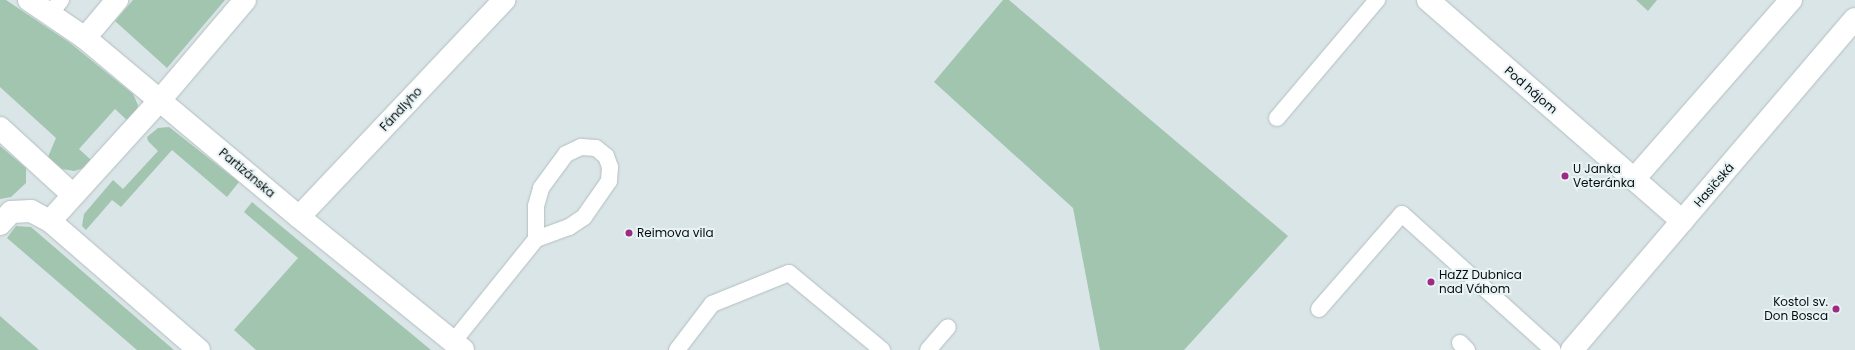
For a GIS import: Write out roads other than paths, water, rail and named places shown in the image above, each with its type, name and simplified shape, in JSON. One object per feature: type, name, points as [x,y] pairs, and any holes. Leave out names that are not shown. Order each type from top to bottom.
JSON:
[{"type":"street","name":"Partizánska","points":[[29,0],[56,7],[85,38],[299,217],[458,346]]},
{"type":"street","points":[[85,38],[117,0]]},
{"type":"street","points":[[50,221],[160,100],[245,0]]},
{"type":"street","name":"Fándlyho","points":[[299,217],[504,0]]},
{"type":"street","name":"Pod hájom","points":[[1428,0],[1635,178],[1682,221]]},
{"type":"street","points":[[1635,178],[1791,0]]},
{"type":"street","name":"Hasičská","points":[[1572,350],[1855,19]]},
{"type":"street","points":[[0,128],[73,195]]},
{"type":"street","points":[[0,224],[11,212],[31,210],[50,221],[199,350]]},
{"type":"lane","points":[[1277,118],[1377,0]]},
{"type":"lane","points":[[458,346],[536,239],[569,227],[584,217],[609,181],[610,167],[606,156],[596,148],[581,147],[566,154],[541,188],[536,206],[536,239]]},
{"type":"lane","points":[[1319,309],[1402,214],[1553,350]]},
{"type":"lane","points":[[677,350],[712,304],[789,273],[882,350]]},
{"type":"lane","points":[[928,350],[948,327]]},
{"type":"place","name":"U Janka Veteránka","points":[[1565,176]]},
{"type":"place","name":"Reimova vila","points":[[629,233]]},
{"type":"place","name":"HaZZ Dubnica nad Váhom","points":[[1431,282]]},
{"type":"place","name":"Kostol sv. Don Bosca","points":[[1836,309]]}]
